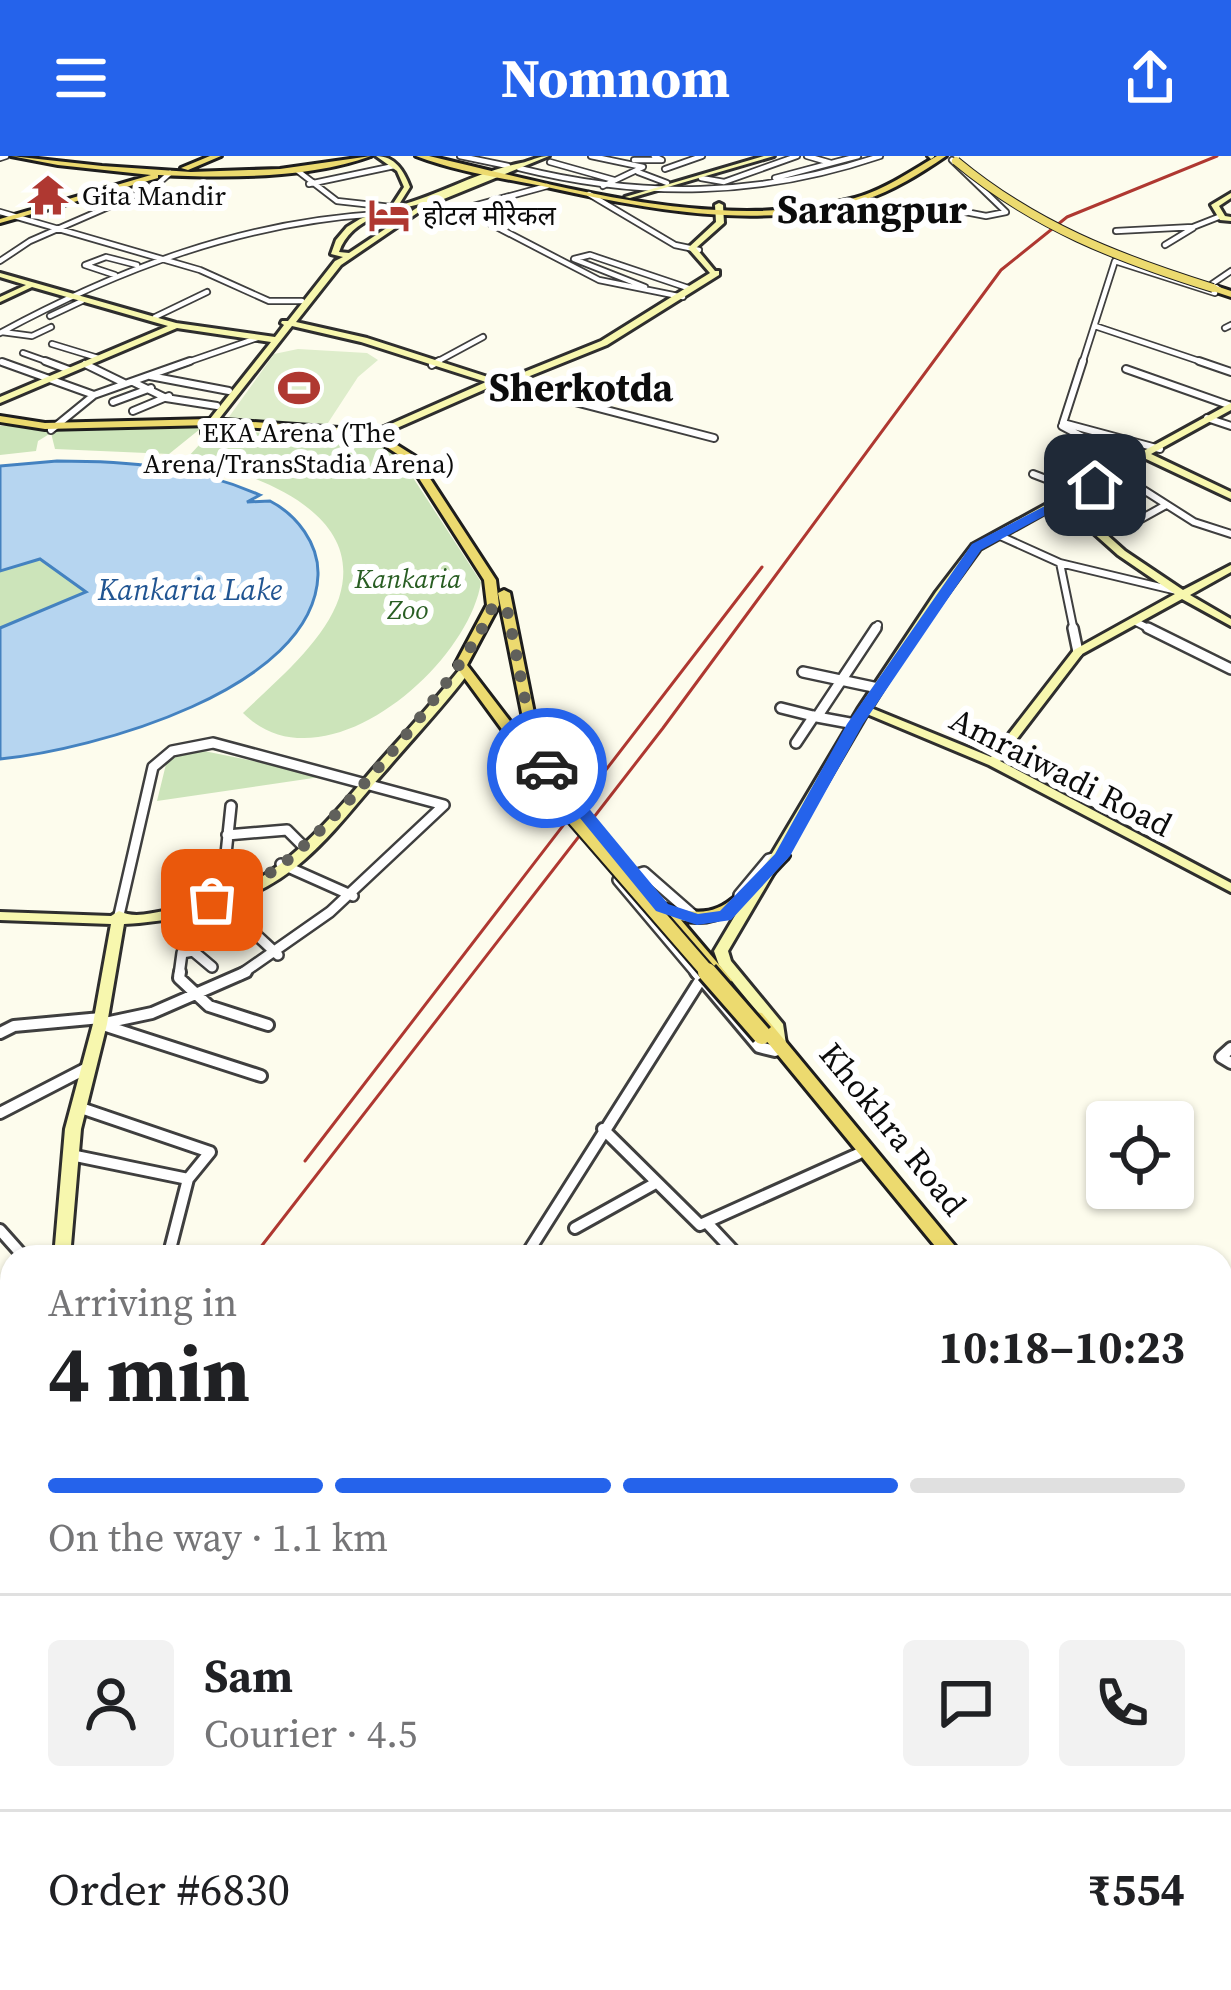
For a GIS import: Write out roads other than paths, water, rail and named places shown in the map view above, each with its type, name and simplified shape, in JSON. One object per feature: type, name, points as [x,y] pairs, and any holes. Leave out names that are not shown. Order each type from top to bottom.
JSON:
[{"type":"main road","points":[[15,156],[172,172]]},
{"type":"main road","points":[[25,156],[172,172]]},
{"type":"main road","points":[[198,169],[217,156]]},
{"type":"main road","points":[[0,223],[172,172],[298,171],[367,156]]},
{"type":"main road","points":[[286,323],[348,233],[394,205],[407,187],[394,166],[379,156]]},
{"type":"main road","points":[[419,156],[500,169],[547,186],[589,194],[722,207],[839,204],[877,192],[945,157]]},
{"type":"main road","points":[[438,156],[628,197],[722,207],[845,198],[945,157]]},
{"type":"main road","points":[[628,197],[771,156]]},
{"type":"main road","points":[[945,157],[1047,231],[1231,296]]},
{"type":"main road","points":[[408,205],[500,169],[549,159]]},
{"type":"main road","points":[[207,425],[338,262],[421,208],[500,169]]},
{"type":"main road","points":[[1226,217],[1215,206],[1231,195]]},
{"type":"main road","points":[[394,205],[421,208]]},
{"type":"main road","points":[[0,420],[53,428],[207,425],[381,436],[593,345],[683,294],[713,272],[696,250],[721,230],[722,207]]},
{"type":"main road","points":[[335,254],[351,255]]},
{"type":"main road","points":[[3,278],[177,324],[274,338]]},
{"type":"main road","points":[[0,300],[33,287]]},
{"type":"main road","points":[[69,296],[177,324],[274,338]]},
{"type":"main road","points":[[286,323],[328,327],[432,365],[501,382]]},
{"type":"main road","points":[[0,400],[177,324]]},
{"type":"main road","points":[[207,425],[217,406],[274,338]]},
{"type":"main road","points":[[774,1045],[778,1028],[720,957],[864,709],[946,584],[976,547],[1231,406]]},
{"type":"main road","points":[[381,436],[424,474],[499,597],[539,758],[774,1045]]},
{"type":"main road","points":[[1154,452],[1231,496]]},
{"type":"main road","points":[[1063,501],[1097,537],[1231,622]]},
{"type":"main road","points":[[993,762],[1078,652],[1230,569]]},
{"type":"main road","points":[[0,913],[119,918],[187,913],[285,866],[445,696],[499,597]]},
{"type":"main road","points":[[463,668],[539,778],[774,1045]]},
{"type":"main road","points":[[285,866],[463,668]]},
{"type":"main road","points":[[445,696],[463,689],[480,693]]},
{"type":"main road","name":"Amraiwadi Road","points":[[864,709],[993,762],[1231,888]]},
{"type":"main road","points":[[662,908],[697,920],[725,916],[776,862]]},
{"type":"main road","points":[[63,1245],[78,1107],[101,1021],[119,918]]},
{"type":"main road","name":"Khokhra Road","points":[[774,1045],[931,1245]]},
{"type":"main road","name":"Khokhra Road","points":[[774,1045],[931,1245]]},
{"type":"street","points":[[460,156],[500,169]]},
{"type":"street","points":[[482,156],[500,169]]},
{"type":"street","points":[[591,156],[610,162]]},
{"type":"street","points":[[665,169],[702,156]]},
{"type":"street","points":[[701,178],[724,182],[797,156]]},
{"type":"street","points":[[807,156],[834,164]]},
{"type":"street","points":[[624,161],[662,184],[728,185],[807,174],[858,156]]},
{"type":"street","points":[[519,167],[598,188],[639,192],[762,187],[880,156]]},
{"type":"street","points":[[945,157],[1003,199],[945,208]]},
{"type":"street","points":[[549,159],[614,181]]},
{"type":"street","points":[[532,168],[549,159],[567,162]]},
{"type":"street","points":[[605,171],[595,168],[610,162],[654,159],[675,173]]},
{"type":"street","points":[[308,184],[394,166]]},
{"type":"street","points":[[598,188],[637,168]]},
{"type":"street","points":[[298,171],[308,184],[337,201],[394,205]]},
{"type":"street","points":[[0,261],[54,230],[107,211],[172,172]]},
{"type":"street","points":[[421,208],[461,209],[547,186]]},
{"type":"street","points":[[589,194],[675,245],[696,250]]},
{"type":"street","points":[[839,204],[945,208],[986,216],[1006,212],[991,199]]},
{"type":"street","points":[[461,209],[599,280],[683,294]]},
{"type":"street","points":[[0,212],[224,278],[269,301],[302,301]]},
{"type":"street","points":[[10,327],[140,266],[312,220],[378,214]]},
{"type":"street","points":[[1165,244],[1193,227],[1226,217]]},
{"type":"street","points":[[1116,230],[1193,227]]},
{"type":"street","points":[[645,286],[574,259],[586,255],[612,263],[683,294]]},
{"type":"street","points":[[115,274],[85,265],[106,257],[140,266]]},
{"type":"street","points":[[1154,452],[1099,445],[1060,428],[1115,262],[1216,290]]},
{"type":"street","points":[[596,268],[612,263]]},
{"type":"street","points":[[1216,290],[1212,284],[1231,271]]},
{"type":"street","points":[[622,278],[638,272]]},
{"type":"street","points":[[155,317],[207,292]]},
{"type":"street","points":[[10,327],[48,326],[82,301]]},
{"type":"street","points":[[10,327],[48,326]]},
{"type":"street","points":[[1095,326],[1231,372]]},
{"type":"street","points":[[432,365],[483,337]]},
{"type":"street","points":[[53,428],[94,394],[257,338]]},
{"type":"street","points":[[52,344],[98,358]]},
{"type":"street","points":[[23,353],[69,370]]},
{"type":"street","points":[[2,362],[94,394]]},
{"type":"street","points":[[85,364],[166,398],[217,406]]},
{"type":"street","points":[[1126,369],[1231,406]]},
{"type":"street","points":[[150,376],[165,383],[229,391]]},
{"type":"street","points":[[501,382],[714,438]]},
{"type":"street","points":[[113,402],[165,383]]},
{"type":"street","points":[[133,411],[191,386]]},
{"type":"street","points":[[113,387],[149,404]]},
{"type":"street","points":[[1207,418],[1231,426]]},
{"type":"street","points":[[1063,423],[1154,452]]},
{"type":"street","points":[[1080,457],[1099,445]]},
{"type":"street","points":[[1117,473],[1194,522],[1231,534]]},
{"type":"street","points":[[1033,474],[1080,492]]},
{"type":"street","points":[[1128,526],[1166,505]]},
{"type":"street","points":[[998,535],[1060,563],[1182,594]]},
{"type":"street","points":[[1060,563],[1078,652]]},
{"type":"street","points":[[1136,622],[1231,669]]},
{"type":"street","points":[[796,743],[878,625]]},
{"type":"street","points":[[802,672],[878,688]]},
{"type":"street","points":[[781,708],[855,724]]},
{"type":"street","points":[[0,1034],[14,1026],[101,1021],[194,995],[278,955],[353,896],[444,805],[213,743],[160,756],[145,796],[119,918]]},
{"type":"street","points":[[231,806],[220,899],[278,955]]},
{"type":"street","points":[[227,835],[287,830],[302,845]]},
{"type":"street","points":[[774,1045],[759,1047],[618,880],[644,872],[680,909],[713,914],[730,905],[769,859],[776,862]]},
{"type":"street","points":[[285,866],[353,896]]},
{"type":"street","points":[[212,967],[193,951],[179,955],[178,978],[209,1006],[268,1025]]},
{"type":"street","points":[[532,1245],[699,982]]},
{"type":"street","points":[[101,1021],[261,1076]]},
{"type":"street","points":[[1231,1048],[1221,1057],[1231,1063]]},
{"type":"street","points":[[0,1113],[87,1068]]},
{"type":"street","points":[[78,1107],[210,1152],[188,1179],[170,1245]]},
{"type":"street","points":[[603,1129],[693,1221],[709,1225],[728,1245]]},
{"type":"street","points":[[709,1225],[858,1154]]},
{"type":"street","points":[[71,1155],[188,1179]]},
{"type":"street","points":[[575,1228],[655,1184]]},
{"type":"water","name":"Kankaria Lake","points":[[57,461],[160,467],[210,477],[260,495],[247,502],[270,501],[297,522],[315,552],[318,575],[307,616],[280,651],[240,681],[140,727],[88,743],[0,759],[0,628],[86,592],[40,559],[0,571],[0,466]]},
{"type":"railway","points":[[262,1245],[663,728],[1001,270],[1067,217],[1217,156]]},
{"type":"railway","points":[[305,1161],[762,567]]},
{"type":"place","name":"Gita Mandir","points":[[48,195]]},
{"type":"place","name":"होटल मीरेकल","points":[[389,215]]},
{"type":"place","name":"EKA Arena (The Arena/TransStadia Arena)","points":[[299,388]]},
{"type":"district","name":"Sarangpur","points":[[872,209]]},
{"type":"district","name":"Sherkotda","points":[[581,387]]},
{"type":"park label","name":"Kankaria Zoo","points":[[408,594]]}]
